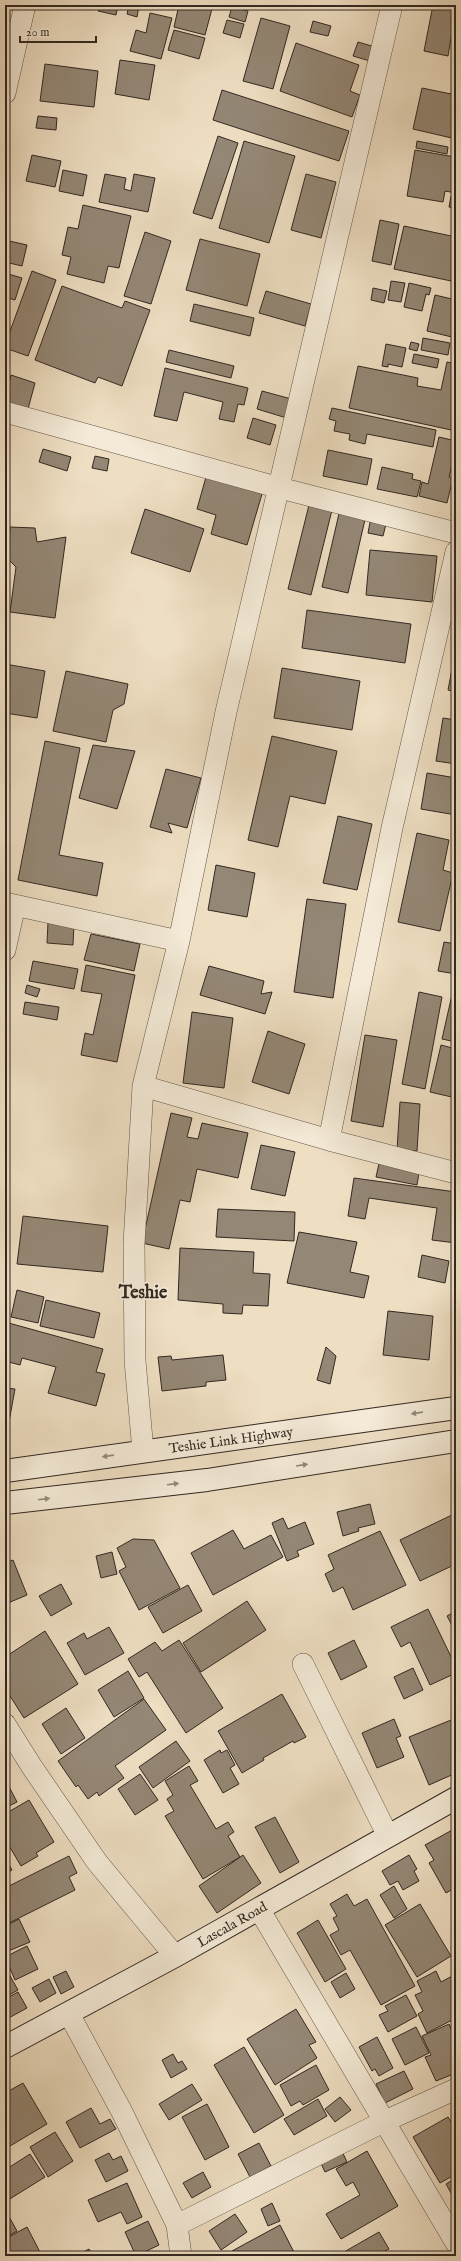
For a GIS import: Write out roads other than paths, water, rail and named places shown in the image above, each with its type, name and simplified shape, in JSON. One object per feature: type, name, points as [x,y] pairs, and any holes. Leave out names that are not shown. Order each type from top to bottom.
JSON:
[{"type":"main road","name":"Teshie Link Highway","points":[[5,1471],[456,1408]]},
{"type":"main road","points":[[5,1503],[207,1480],[456,1441]]},
{"type":"main road","name":"Lascala Road","points":[[5,2047],[175,1956],[456,1798]]},
{"type":"street","points":[[5,93],[26,5]]},
{"type":"street","points":[[143,1451],[135,1361],[134,1244],[142,1086],[179,941],[226,712],[280,488],[392,5]]},
{"type":"street","points":[[5,412],[280,488],[456,533]]},
{"type":"street","points":[[329,1140],[392,828],[456,552]]},
{"type":"street","points":[[5,950],[10,904],[179,941]]},
{"type":"street","points":[[142,1086],[329,1140],[456,1173]]},
{"type":"street","points":[[303,1664],[388,1836]]},
{"type":"street","points":[[5,1724],[32,1767],[97,1862],[175,1956]]},
{"type":"street","points":[[258,1909],[456,2243]]},
{"type":"street","points":[[69,2014],[122,2112],[177,2225],[181,2256]]},
{"type":"street","points":[[177,2225],[383,2122],[456,2089]]},
{"type":"district","name":"Teshie","points":[[143,1292]]}]
